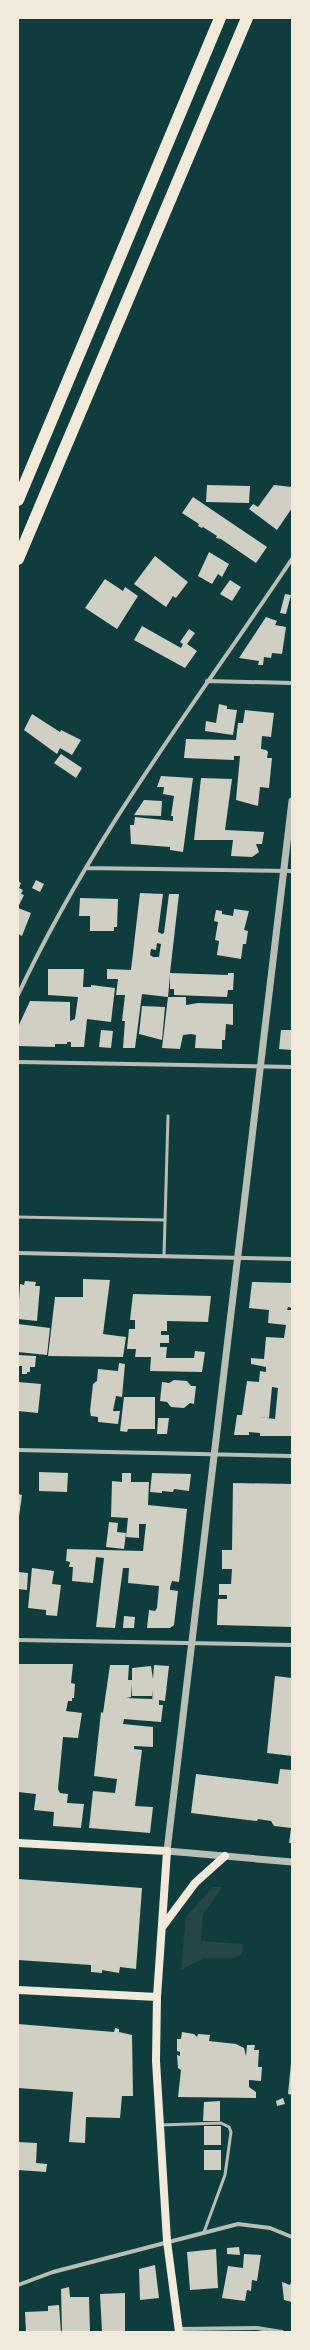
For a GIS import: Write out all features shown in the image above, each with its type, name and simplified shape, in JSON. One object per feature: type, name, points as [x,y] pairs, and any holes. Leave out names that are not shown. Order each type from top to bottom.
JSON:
[{"type":"highway","points":[[18,500],[220,18]]},
{"type":"highway","points":[[18,559],[247,18]]},
{"type":"main road","points":[[18,1843],[167,1851],[157,1997],[156,2061],[167,2241],[178,2331]]},
{"type":"main road","points":[[163,1926],[194,1883],[225,1856]]},
{"type":"main road","points":[[18,1990],[157,1997]]},
{"type":"street","points":[[18,995],[35,959],[86,868],[207,681],[292,559]]},
{"type":"street","points":[[207,681],[292,683]]},
{"type":"street","points":[[292,801],[167,1851],[292,1862]]},
{"type":"street","points":[[86,868],[292,871]]},
{"type":"street","points":[[18,1062],[292,1067]]},
{"type":"street","points":[[18,1253],[292,1259]]},
{"type":"street","points":[[18,1450],[292,1456]]},
{"type":"street","points":[[18,1640],[292,1645]]},
{"type":"street","points":[[18,2285],[53,2272],[167,2241],[238,2224],[270,2228],[292,2237]]},
{"type":"street","points":[[178,2331],[258,2328],[282,2332]]},
{"type":"lane","points":[[164,1256],[168,1116]]},
{"type":"lane","points":[[18,1217],[164,1220]]},
{"type":"lane","points":[[159,2126],[221,2123],[229,2127],[231,2132],[225,2175],[204,2232]]},
{"type":"shaded area","points":[[213,1887],[222,1887],[203,1914],[201,1941],[243,1944],[242,1954],[234,1958],[204,1958],[181,1970],[186,1917]]},
{"type":"building","points":[[207,485],[250,486],[249,503],[206,502]]},
{"type":"building","points":[[274,485],[292,487],[292,508],[277,530],[249,509],[253,504],[258,507]]},
{"type":"building","points":[[193,497],[267,547],[256,563],[221,539],[216,538],[217,536],[203,527],[198,526],[199,524],[182,513]]},
{"type":"building","points":[[209,552],[229,564],[222,577],[218,574],[212,584],[198,576]]},
{"type":"building","points":[[155,556],[188,582],[176,598],[173,596],[166,607],[134,584]]},
{"type":"building","points":[[105,579],[123,591],[125,587],[138,596],[117,629],[85,608]]},
{"type":"building","points":[[230,580],[241,587],[232,601],[220,594]]},
{"type":"building","points":[[285,594],[291,595],[286,614],[280,613]]},
{"type":"building","points":[[266,617],[277,621],[275,625],[286,627],[282,654],[272,653],[271,658],[264,657],[263,665],[258,665],[259,661],[239,658]]},
{"type":"building","points":[[142,626],[181,648],[183,644],[180,642],[189,629],[195,633],[187,644],[197,651],[185,668],[134,640]]},
{"type":"building","points":[[219,704],[227,706],[227,709],[237,710],[233,735],[205,731],[206,721],[216,723]]},
{"type":"building","points":[[245,710],[274,713],[271,737],[262,736],[261,749],[268,752],[267,758],[272,758],[269,788],[260,787],[258,806],[236,800],[240,756],[234,756],[234,760],[184,758],[186,739],[236,740],[238,723],[243,723]]},
{"type":"building","points":[[32,714],[60,732],[61,730],[81,740],[72,755],[60,748],[57,754],[24,730]]},
{"type":"building","points":[[61,754],[82,768],[76,778],[54,763]]},
{"type":"building","points":[[161,776],[193,778],[183,852],[170,850],[170,847],[131,844],[130,825],[134,825],[135,817],[173,821],[173,816],[171,816],[174,796],[163,794],[164,787],[157,787]]},
{"type":"building","points":[[201,778],[232,779],[225,830],[264,832],[262,844],[256,844],[259,852],[252,857],[231,856],[233,840],[194,840]]},
{"type":"building","points":[[144,800],[162,801],[161,816],[134,815]]},
{"type":"building","points":[[36,880],[44,884],[40,892],[32,888]]},
{"type":"building","points":[[18,881],[21,883],[19,888],[23,890],[21,894],[24,895],[18,907]]},
{"type":"building","points":[[140,893],[163,894],[158,932],[162,934],[164,933],[169,894],[179,894],[170,973],[228,975],[228,973],[234,973],[233,990],[228,990],[227,997],[174,995],[174,989],[170,989],[170,975],[168,997],[142,994],[135,1048],[123,1048],[125,1021],[122,1021],[125,995],[116,995],[118,979],[107,979],[107,969],[131,970]],"holes":[[[157,943],[161,944],[159,957],[153,957],[150,955],[151,949],[156,950]]]},
{"type":"building","points":[[80,898],[118,899],[117,927],[114,927],[114,931],[90,931],[90,916],[79,916]]},
{"type":"building","points":[[18,908],[31,913],[22,936],[18,934]]},
{"type":"building","points":[[234,909],[249,911],[244,930],[248,931],[246,944],[243,944],[241,959],[217,955],[219,941],[215,940],[218,922],[214,921],[216,910],[222,911],[222,914],[233,916]]},
{"type":"building","points":[[48,969],[84,969],[83,987],[91,987],[91,985],[115,988],[111,1022],[87,1019],[84,1047],[71,1047],[71,1042],[67,1042],[67,1044],[55,1044],[55,1047],[18,1046],[18,1027],[30,1001],[70,1002],[70,1021],[75,1019],[78,997],[48,995]]},
{"type":"building","points":[[168,997],[186,997],[186,1005],[198,1003],[233,1004],[233,1025],[226,1024],[225,1040],[222,1040],[222,1049],[195,1048],[196,1035],[191,1034],[183,1035],[180,1049],[162,1048]]},
{"type":"building","points":[[142,1006],[165,1007],[162,1040],[139,1034]]},
{"type":"building","points":[[101,1030],[113,1031],[111,1048],[99,1047]]},
{"type":"building","points":[[281,1030],[292,1030],[292,1050],[279,1049]]},
{"type":"building","points":[[83,1279],[110,1280],[103,1334],[126,1337],[123,1357],[48,1356],[55,1297],[83,1297]]},
{"type":"building","points":[[25,1281],[36,1282],[35,1286],[40,1286],[37,1321],[18,1319],[20,1284],[24,1285]]},
{"type":"building","points":[[252,1282],[292,1283],[292,1308],[288,1307],[287,1310],[292,1310],[292,1436],[260,1436],[260,1433],[249,1432],[249,1435],[234,1435],[237,1415],[242,1415],[247,1381],[259,1382],[260,1371],[266,1372],[266,1367],[251,1364],[251,1358],[264,1359],[266,1337],[284,1338],[286,1325],[268,1323],[269,1310],[249,1308]],"holes":[[[272,1387],[278,1388],[275,1419],[259,1417],[269,1418]]]},
{"type":"building","points":[[133,1294],[211,1296],[208,1322],[167,1321],[167,1331],[161,1331],[161,1335],[169,1335],[169,1343],[160,1343],[160,1347],[167,1347],[166,1358],[194,1358],[195,1351],[205,1352],[202,1372],[150,1371],[151,1357],[135,1357],[136,1349],[127,1349],[129,1329],[135,1329],[135,1320],[130,1320]]},
{"type":"building","points":[[18,1324],[50,1328],[47,1355],[18,1352]]},
{"type":"building","points":[[18,1355],[36,1356],[35,1367],[30,1367],[30,1372],[27,1372],[27,1374],[22,1374],[22,1366],[18,1366]]},
{"type":"building","points":[[119,1363],[125,1364],[122,1397],[116,1396],[113,1411],[120,1411],[118,1424],[98,1422],[98,1417],[91,1416],[90,1411],[93,1384],[97,1381],[98,1369],[118,1371]]},
{"type":"building","points":[[174,1380],[187,1381],[191,1386],[196,1386],[194,1404],[190,1403],[184,1408],[171,1407],[167,1402],[160,1401],[162,1382],[169,1383]]},
{"type":"building","points":[[18,1382],[41,1384],[38,1413],[18,1411]]},
{"type":"building","points":[[124,1397],[155,1397],[155,1429],[128,1429],[127,1432],[120,1431]]},
{"type":"building","points":[[158,1418],[169,1418],[167,1434],[157,1434]]},
{"type":"building","points":[[39,1472],[68,1473],[67,1492],[39,1491]]},
{"type":"building","points":[[122,1473],[131,1473],[131,1482],[149,1482],[148,1505],[187,1509],[179,1582],[172,1581],[170,1587],[170,1590],[178,1591],[174,1625],[170,1628],[147,1628],[149,1610],[155,1611],[157,1608],[159,1586],[128,1583],[129,1568],[123,1568],[115,1628],[96,1627],[104,1558],[96,1557],[93,1583],[72,1581],[73,1567],[69,1567],[70,1562],[66,1561],[67,1549],[143,1551],[146,1524],[139,1524],[139,1538],[126,1537],[128,1518],[111,1517],[112,1481],[122,1482]]},
{"type":"building","points":[[152,1473],[191,1474],[189,1491],[174,1489],[173,1492],[150,1492]]},
{"type":"building","points":[[233,1483],[292,1484],[292,1627],[217,1625],[218,1599],[227,1599],[227,1595],[219,1595],[219,1584],[231,1584],[232,1569],[222,1569],[222,1550],[232,1550]]},
{"type":"building","points":[[18,1494],[22,1495],[19,1517],[18,1517]]},
{"type":"building","points":[[109,1522],[118,1523],[117,1532],[126,1533],[124,1549],[106,1547]]},
{"type":"building","points":[[32,1568],[54,1571],[52,1584],[61,1585],[57,1616],[46,1615],[46,1610],[28,1608]]},
{"type":"building","points":[[18,1572],[28,1573],[27,1590],[18,1589]]},
{"type":"building","points":[[124,1616],[135,1617],[134,1628],[123,1628]]},
{"type":"building","points":[[18,1664],[73,1664],[71,1683],[75,1684],[74,1698],[72,1698],[72,1701],[68,1701],[66,1711],[82,1713],[78,1738],[63,1737],[58,1789],[60,1793],[68,1794],[67,1803],[84,1804],[81,1828],[53,1826],[54,1812],[34,1810],[36,1794],[18,1792]]},
{"type":"building","points":[[110,1665],[129,1665],[128,1680],[132,1680],[132,1668],[151,1666],[153,1679],[154,1665],[169,1666],[165,1701],[159,1700],[159,1705],[163,1705],[161,1722],[124,1719],[123,1724],[153,1727],[153,1747],[134,1746],[134,1749],[142,1750],[135,1806],[153,1807],[150,1833],[89,1828],[93,1791],[115,1793],[117,1779],[94,1776],[101,1712],[103,1713]],"holes":[[[132,1684],[132,1696],[152,1696],[153,1690],[152,1701],[152,1699],[126,1698],[131,1697]]]},
{"type":"building","points":[[275,1676],[292,1678],[292,1756],[267,1753]]},
{"type":"building","points":[[280,1769],[292,1770],[292,1843],[289,1843],[291,1828],[274,1826],[271,1821],[258,1819],[257,1821],[191,1813],[196,1774],[278,1784]]},
{"type":"building","points":[[18,1879],[142,1888],[136,1969],[120,1967],[119,1973],[102,1970],[102,1973],[91,1972],[91,1965],[18,1960]]},
{"type":"building","points":[[18,2024],[114,2032],[115,2028],[119,2029],[119,2032],[132,2035],[133,2096],[122,2096],[120,2118],[86,2117],[85,2143],[69,2142],[73,2092],[18,2088]]},
{"type":"building","points":[[182,2032],[194,2034],[197,2037],[198,2034],[210,2035],[209,2041],[236,2044],[244,2048],[246,2056],[247,2045],[255,2045],[254,2050],[259,2050],[258,2067],[262,2067],[261,2081],[249,2080],[249,2087],[256,2092],[256,2098],[178,2097],[181,2070],[178,2068],[177,2055],[180,2056],[180,2052],[177,2051],[177,2039],[181,2039]]},
{"type":"building","points":[[292,2063],[292,2095],[288,2094]]},
{"type":"building","points":[[283,2098],[285,2104],[277,2106],[276,2101]]},
{"type":"building","points":[[220,2101],[220,2121],[203,2121],[204,2102]]},
{"type":"building","points":[[204,2126],[221,2126],[221,2145],[204,2145]]},
{"type":"building","points":[[18,2142],[37,2143],[36,2163],[47,2164],[46,2172],[18,2170]]},
{"type":"building","points":[[204,2150],[221,2150],[221,2170],[204,2170]]},
{"type":"building","points":[[239,2247],[240,2255],[227,2254],[227,2248]]},
{"type":"building","points":[[216,2249],[218,2288],[190,2290],[187,2252]]},
{"type":"building","points":[[244,2254],[261,2255],[257,2281],[252,2280],[251,2291],[247,2290],[245,2301],[222,2298],[228,2266],[243,2268]]},
{"type":"building","points":[[155,2265],[159,2298],[140,2300],[139,2269]]},
{"type":"building","points":[[292,2280],[292,2302],[284,2300],[282,2282],[290,2285]]},
{"type":"building","points":[[69,2287],[70,2297],[89,2297],[90,2332],[62,2332],[61,2289]]},
{"type":"building","points":[[125,2293],[125,2332],[102,2332],[100,2294]]},
{"type":"building","points":[[59,2305],[61,2332],[26,2332],[25,2312],[48,2311],[48,2306]]}]
